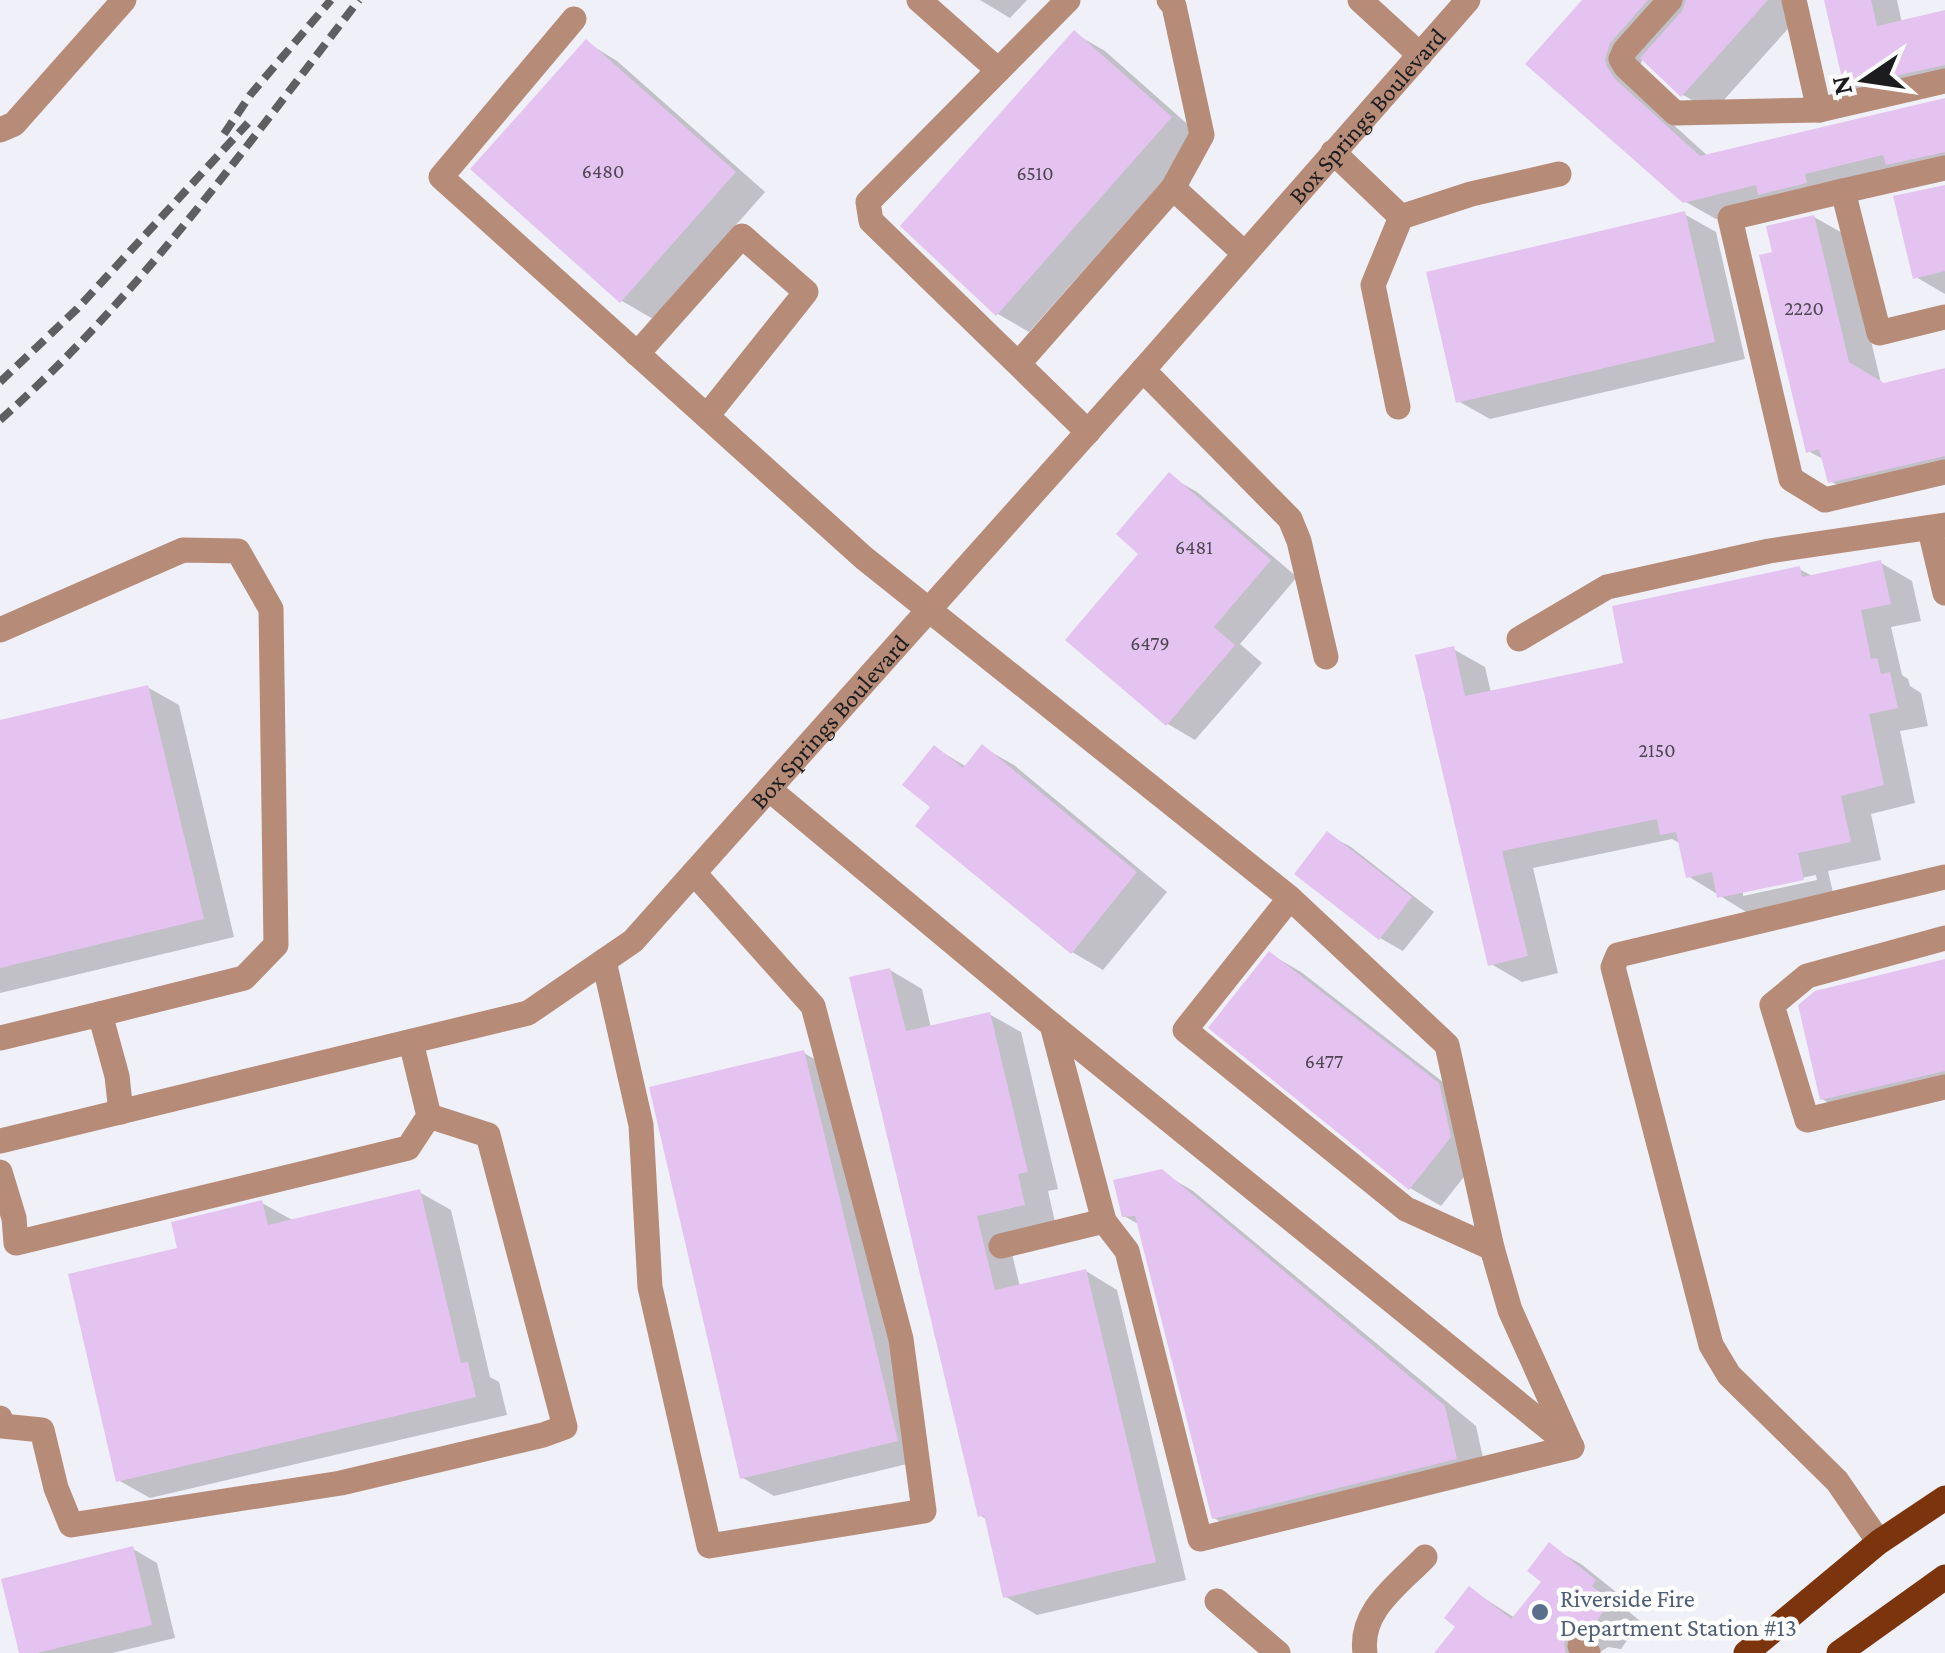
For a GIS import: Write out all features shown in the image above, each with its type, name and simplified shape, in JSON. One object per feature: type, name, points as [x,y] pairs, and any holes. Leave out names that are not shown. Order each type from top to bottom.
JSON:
[{"type":"main road","points":[[1746,1653],[1879,1542],[1945,1498]]},
{"type":"main road","points":[[1839,1653],[1945,1577]]},
{"type":"street","points":[[0,130],[14,124],[124,0]]},
{"type":"street","points":[[919,0],[998,70]]},
{"type":"street","points":[[1068,0],[868,202],[868,212],[871,221],[1088,432]]},
{"type":"street","points":[[1019,363],[1173,188],[1202,129],[1170,0]]},
{"type":"street","points":[[1360,0],[1420,55]]},
{"type":"street","name":"Box Springs Boulevard","points":[[0,1142],[528,1014],[633,941],[1468,0]]},
{"type":"street","points":[[1670,0],[1621,59],[1675,113],[1819,110],[1945,81]]},
{"type":"street","points":[[1794,0],[1819,110]]},
{"type":"street","points":[[574,18],[441,176],[864,558],[1290,898],[1447,1045],[1492,1248],[1510,1310],[1572,1447]]},
{"type":"street","points":[[1333,152],[1401,218]]},
{"type":"street","points":[[1945,168],[1730,218],[1791,478],[1825,500],[1945,472]]},
{"type":"street","points":[[1398,408],[1373,285],[1401,218],[1471,194],[1559,174]]},
{"type":"street","points":[[1173,188],[1244,253]]},
{"type":"street","points":[[1843,191],[1879,333],[1945,317]]},
{"type":"street","points":[[638,354],[742,236],[806,292],[707,416]]},
{"type":"street","points":[[1143,370],[1290,519],[1300,542],[1326,657]]},
{"type":"street","points":[[1519,639],[1607,588],[1769,550],[1937,528],[1945,593]]},
{"type":"street","points":[[0,630],[183,550],[238,551],[271,609],[276,945],[244,978],[0,1038]]},
{"type":"street","points":[[768,789],[1572,1447]]},
{"type":"street","points":[[604,961],[641,1124],[650,1288],[709,1546],[924,1512],[901,1339],[813,1006],[694,873]]},
{"type":"street","points":[[1879,1542],[1837,1481],[1729,1375],[1711,1345],[1613,967],[1618,955],[1945,877]]},
{"type":"street","points":[[1290,898],[1185,1030],[1406,1209],[1492,1248]]},
{"type":"street","points":[[1945,938],[1807,976],[1772,1005],[1807,1120],[1945,1087]]},
{"type":"street","points":[[100,1014],[117,1076],[121,1112]]},
{"type":"street","points":[[1052,1025],[1104,1221],[1128,1251],[1200,1539],[1572,1447]]},
{"type":"street","points":[[0,1172],[14,1218],[8,1245],[408,1148],[428,1116],[412,1042]]},
{"type":"street","points":[[0,1418],[2,1426],[42,1430],[70,1525],[341,1482],[565,1427],[488,1135],[428,1116]]},
{"type":"street","points":[[1001,1246],[1104,1221]]},
{"type":"street","points":[[1366,1653],[1363,1637],[1372,1610],[1425,1558]]},
{"type":"street","points":[[1217,1601],[1278,1653]]},
{"type":"building","points":[[1582,0],[1648,0],[1610,43],[1607,67],[1615,79],[1700,156],[1945,98],[1945,152],[1886,165],[1883,155],[1805,174],[1807,183],[1758,195],[1756,185],[1683,203],[1525,64]]},
{"type":"building","points":[[1686,0],[1768,0],[1681,97],[1640,58],[1682,11]]},
{"type":"building","points":[[1824,0],[1871,0],[1877,26],[1945,10],[1945,65],[1844,87]]},
{"type":"building","points":[[1074,30],[1172,117],[996,316],[900,226]]},
{"type":"building","points":[[586,39],[736,172],[620,303],[470,169]]},
{"type":"building","points":[[1945,185],[1945,271],[1913,279],[1893,196]]},
{"type":"building","points":[[1685,211],[1715,342],[1456,403],[1426,272]]},
{"type":"building","points":[[1814,215],[1849,362],[1884,383],[1945,368],[1945,456],[1828,483],[1819,449],[1806,453],[1759,255],[1772,252],[1766,226]]},
{"type":"building","points":[[1169,472],[1271,560],[1214,627],[1235,645],[1166,726],[1065,640],[1138,554],[1116,534]]},
{"type":"building","points":[[1881,560],[1891,604],[1861,610],[1871,659],[1877,658],[1881,674],[1890,672],[1898,708],[1869,714],[1884,785],[1841,796],[1851,842],[1798,853],[1804,880],[1717,898],[1712,872],[1686,878],[1676,832],[1660,835],[1657,819],[1502,851],[1528,956],[1488,966],[1415,655],[1454,646],[1465,696],[1623,663],[1612,606],[1800,566],[1802,577]]},
{"type":"building","points":[[148,685],[204,919],[0,968],[0,720]]},
{"type":"building","points":[[982,744],[1137,872],[1071,954],[915,826],[930,807],[902,785],[934,745],[963,768]]},
{"type":"building","points":[[1327,831],[1412,897],[1379,940],[1294,874]]},
{"type":"building","points":[[1269,951],[1439,1083],[1451,1137],[1409,1190],[1208,1028]]},
{"type":"building","points":[[1945,959],[1945,1071],[1820,1100],[1798,1005],[1815,991]]},
{"type":"building","points":[[890,968],[906,1031],[990,1012],[1028,1172],[1018,1174],[1025,1205],[977,1216],[995,1290],[1086,1269],[1156,1562],[1003,1598],[984,1515],[978,1517],[849,977]]},
{"type":"building","points":[[804,1050],[898,1441],[740,1479],[649,1087]]},
{"type":"building","points":[[1162,1169],[1445,1406],[1457,1459],[1212,1519],[1135,1216],[1122,1217],[1113,1180]]},
{"type":"building","points":[[420,1189],[461,1363],[468,1362],[476,1397],[116,1482],[68,1274],[177,1248],[171,1222],[262,1200],[268,1225]]},
{"type":"building","points":[[1549,1542],[1596,1580],[1592,1586],[1610,1601],[1589,1633],[1576,1630],[1568,1635],[1566,1653],[1434,1653],[1455,1627],[1444,1618],[1469,1586],[1511,1619],[1541,1582],[1527,1571]]},
{"type":"building","points":[[133,1546],[152,1625],[37,1653],[19,1653],[1,1579]]},
{"type":"railway","points":[[224,134],[251,94],[331,0]]},
{"type":"railway","points":[[0,420],[145,272],[359,0]]},
{"type":"railway","points":[[0,382],[77,309],[248,123]]},
{"type":"place","name":"Riverside Fire Department Station #13","points":[[1540,1612]]}]
